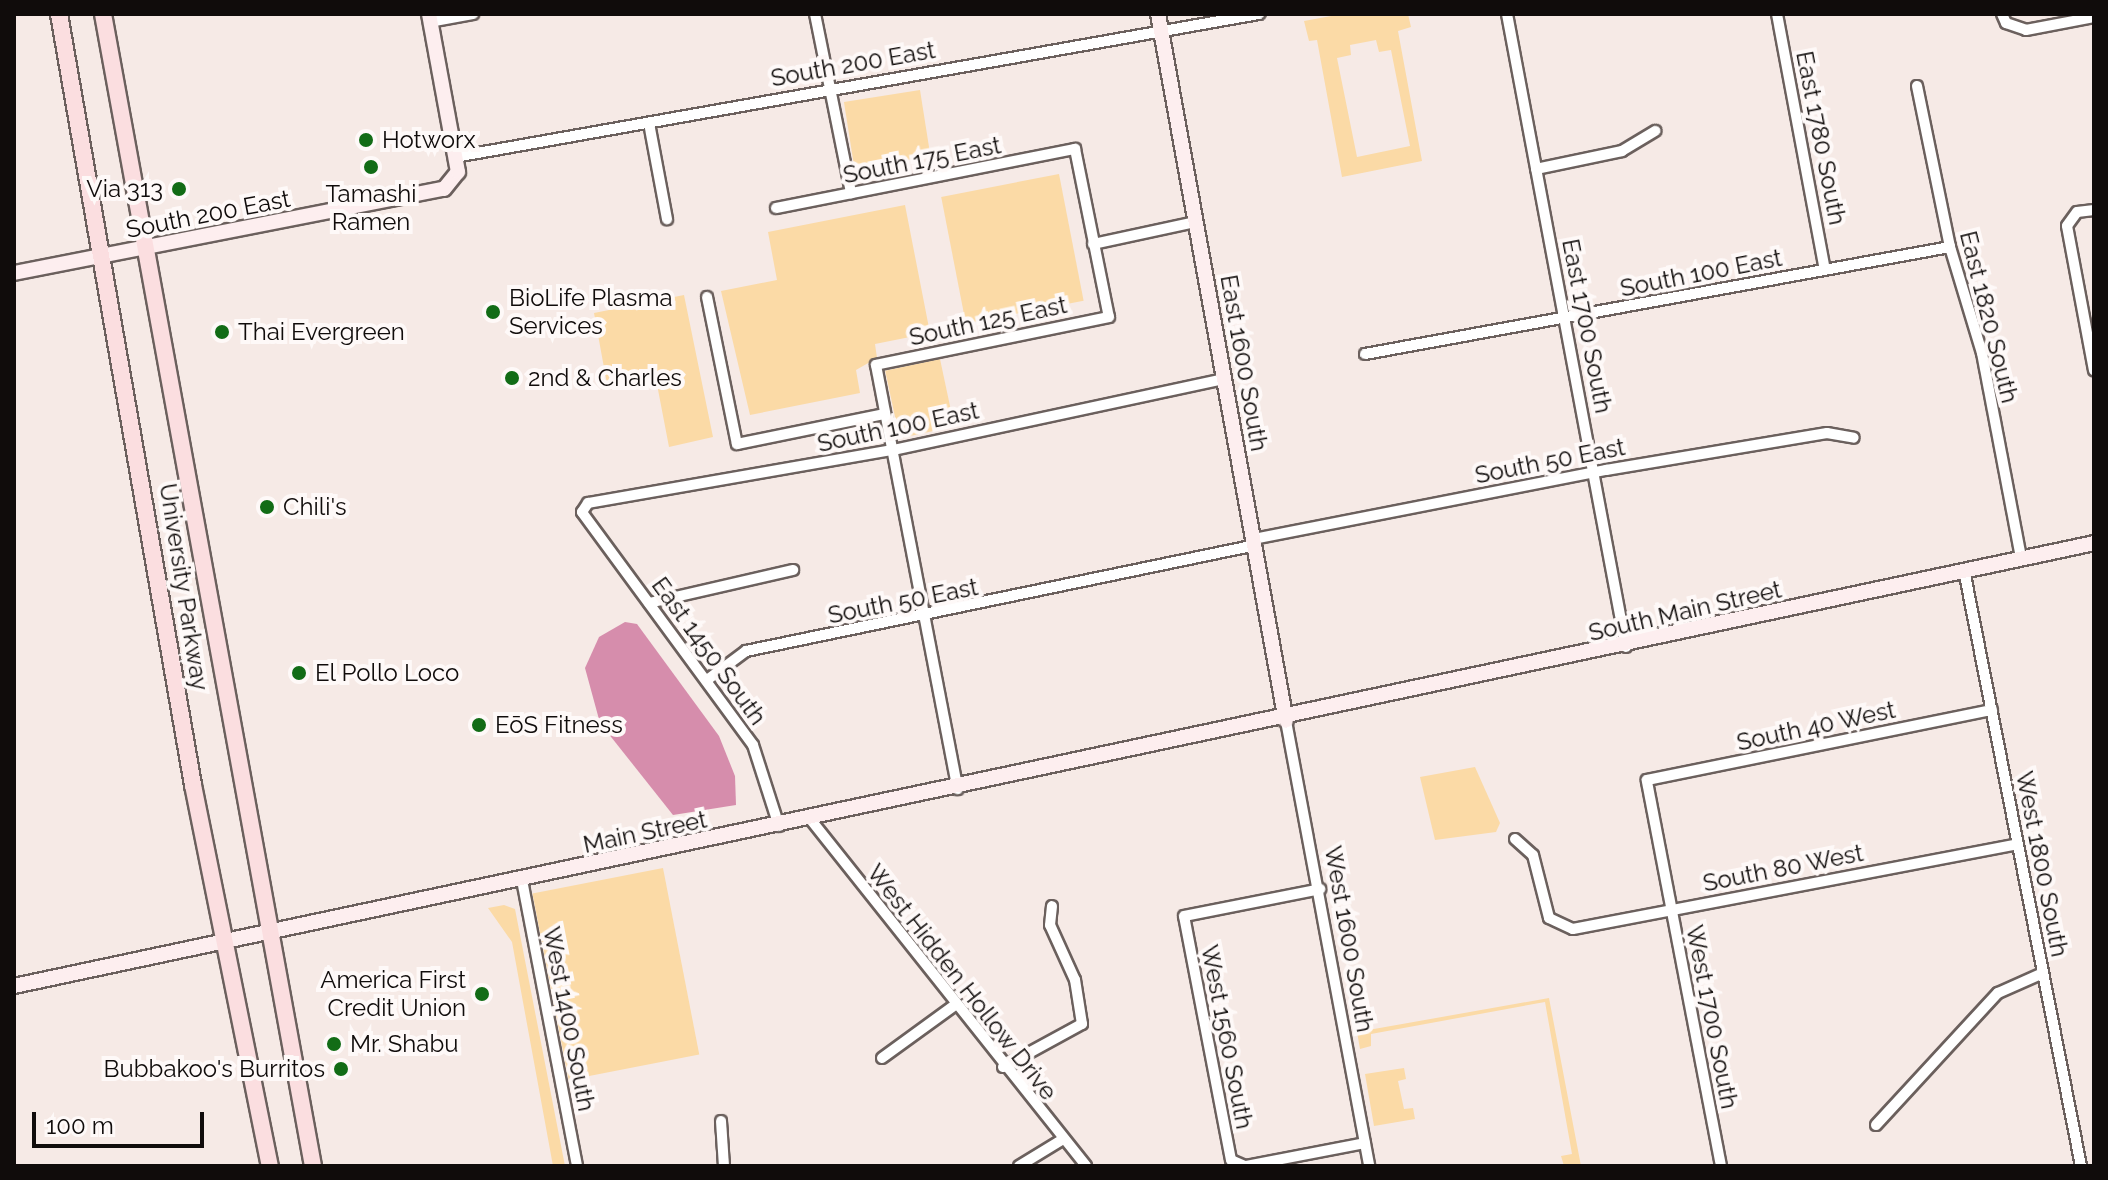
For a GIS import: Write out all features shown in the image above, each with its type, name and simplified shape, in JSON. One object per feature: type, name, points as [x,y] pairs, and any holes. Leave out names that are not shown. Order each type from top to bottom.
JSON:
[{"type":"main road","name":"University Parkway","points":[[59,14],[226,942],[270,1166]]},
{"type":"main road","name":"University Parkway","points":[[103,14],[313,1166]]},
{"type":"street","points":[[455,157],[429,18],[473,14]]},
{"type":"street","points":[[815,14],[851,193]]},
{"type":"street","name":"East 1600 South","points":[[1158,14],[1286,721]]},
{"type":"street","name":"South 200 East","points":[[14,273],[145,250],[454,182],[455,157],[1162,34],[1259,14]]},
{"type":"street","name":"East 1700 South","points":[[1507,14],[1626,647]]},
{"type":"street","name":"East 1780 South","points":[[1777,14],[1825,270]]},
{"type":"street","points":[[2002,14],[2009,25],[2032,30],[2094,17]]},
{"type":"street","name":"East 1820 South","points":[[1917,86],[1950,247],[1982,353],[2021,558]]},
{"type":"street","points":[[649,123],[667,219]]},
{"type":"street","points":[[1536,169],[1622,151],[1655,131]]},
{"type":"street","name":"South 175 East","points":[[776,208],[1075,149],[1093,244]]},
{"type":"street","points":[[2094,210],[2074,216],[2067,226],[2094,370]]},
{"type":"street","points":[[1093,244],[1196,222]]},
{"type":"street","name":"South 125 East","points":[[885,414],[876,365],[1109,317],[1093,244]]},
{"type":"street","name":"South 100 East","points":[[1365,354],[1950,247]]},
{"type":"street","points":[[707,297],[737,444],[885,414],[958,789]]},
{"type":"street","name":"South 100 East","points":[[582,512],[588,503],[637,492],[893,450],[1225,379]]},
{"type":"street","name":"South 50 East","points":[[707,680],[746,651],[926,619],[1255,542],[1595,472],[1827,433],[1854,438]]},
{"type":"street","name":"East 1450 South","points":[[582,512],[753,745],[779,827]]},
{"type":"street","name":"South Main Street","points":[[1286,721],[2094,543]]},
{"type":"street","points":[[649,603],[793,570]]},
{"type":"street","name":"West 1800 South","points":[[1964,570],[2081,1166]]},
{"type":"street","name":"South 40 West","points":[[1647,780],[1992,710]]},
{"type":"street","name":"Main Street","points":[[14,986],[1286,721]]},
{"type":"street","name":"West 1600 South","points":[[1286,721],[1320,889],[1369,1166]]},
{"type":"street","name":"West 1700 South","points":[[1647,780],[1721,1166]]},
{"type":"street","name":"West Hidden Hollow Drive","points":[[811,820],[1060,1141],[1086,1166]]},
{"type":"street","name":"South 80 West","points":[[1515,839],[1533,855],[1546,912],[1556,925],[1573,929],[2018,844]]},
{"type":"street","name":"West 1400 South","points":[[522,880],[577,1166]]},
{"type":"street","name":"West 1560 South","points":[[1242,1165],[1184,916],[1320,889]]},
{"type":"street","points":[[1003,1067],[1082,1024],[1075,980],[1050,925],[1052,906]]},
{"type":"street","points":[[1876,1125],[1998,993],[2043,973]]},
{"type":"street","points":[[882,1058],[955,1005]]},
{"type":"street","points":[[721,1121],[724,1166]]},
{"type":"street","points":[[1019,1166],[1060,1141]]},
{"type":"street","points":[[1242,1165],[1365,1143]]},
{"type":"shaded area","points":[[1342,14],[1408,14],[1411,27],[1398,31],[1422,161],[1342,177],[1317,40],[1309,41],[1304,21]],"holes":[[[1376,40],[1379,52],[1391,50],[1410,146],[1357,157],[1337,58],[1351,55],[1350,45]]]},
{"type":"shaded area","points":[[920,90],[930,156],[854,168],[844,102]]},
{"type":"shaded area","points":[[1059,174],[1084,301],[966,324],[941,197]]},
{"type":"shaded area","points":[[905,205],[930,333],[875,344],[877,358],[856,370],[860,393],[750,415],[721,291],[777,280],[768,232]]},
{"type":"shaded area","points":[[684,295],[713,437],[669,447],[655,374],[607,384],[594,313]]},
{"type":"shaded area","points":[[940,359],[954,426],[900,438],[885,371]]},
{"type":"shaded area","points":[[625,622],[637,624],[719,736],[735,776],[736,805],[673,815],[600,723],[585,668],[599,637]]},
{"type":"shaded area","points":[[1475,767],[1500,823],[1496,832],[1435,840],[1420,777]]},
{"type":"shaded area","points":[[663,868],[699,1055],[569,1080],[532,893]]},
{"type":"shaded area","points":[[504,905],[515,909],[565,1166],[553,1166],[512,942],[488,908]]},
{"type":"shaded area","points":[[1549,998],[1581,1166],[1564,1166],[1561,1156],[1572,1154],[1545,1002],[1371,1034],[1371,1046],[1360,1049],[1357,1032]]},
{"type":"shaded area","points":[[1404,1068],[1406,1079],[1398,1081],[1404,1109],[1413,1108],[1415,1119],[1374,1126],[1365,1074]]},
{"type":"place","name":"Hotworx","points":[[366,140]]},
{"type":"place","name":"Tamashi Ramen","points":[[371,167]]},
{"type":"place","name":"Via 313","points":[[179,189]]},
{"type":"place","name":"BioLife Plasma Services","points":[[493,312]]},
{"type":"place","name":"Thai Evergreen","points":[[222,332]]},
{"type":"place","name":"2nd & Charles","points":[[512,378]]},
{"type":"place","name":"Chili's","points":[[267,507]]},
{"type":"place","name":"El Pollo Loco","points":[[299,673]]},
{"type":"place","name":"EōS Fitness","points":[[479,725]]},
{"type":"place","name":"America First Credit Union","points":[[482,994]]},
{"type":"place","name":"Mr. Shabu","points":[[334,1044]]},
{"type":"place","name":"Bubbakoo's Burritos","points":[[341,1069]]}]
